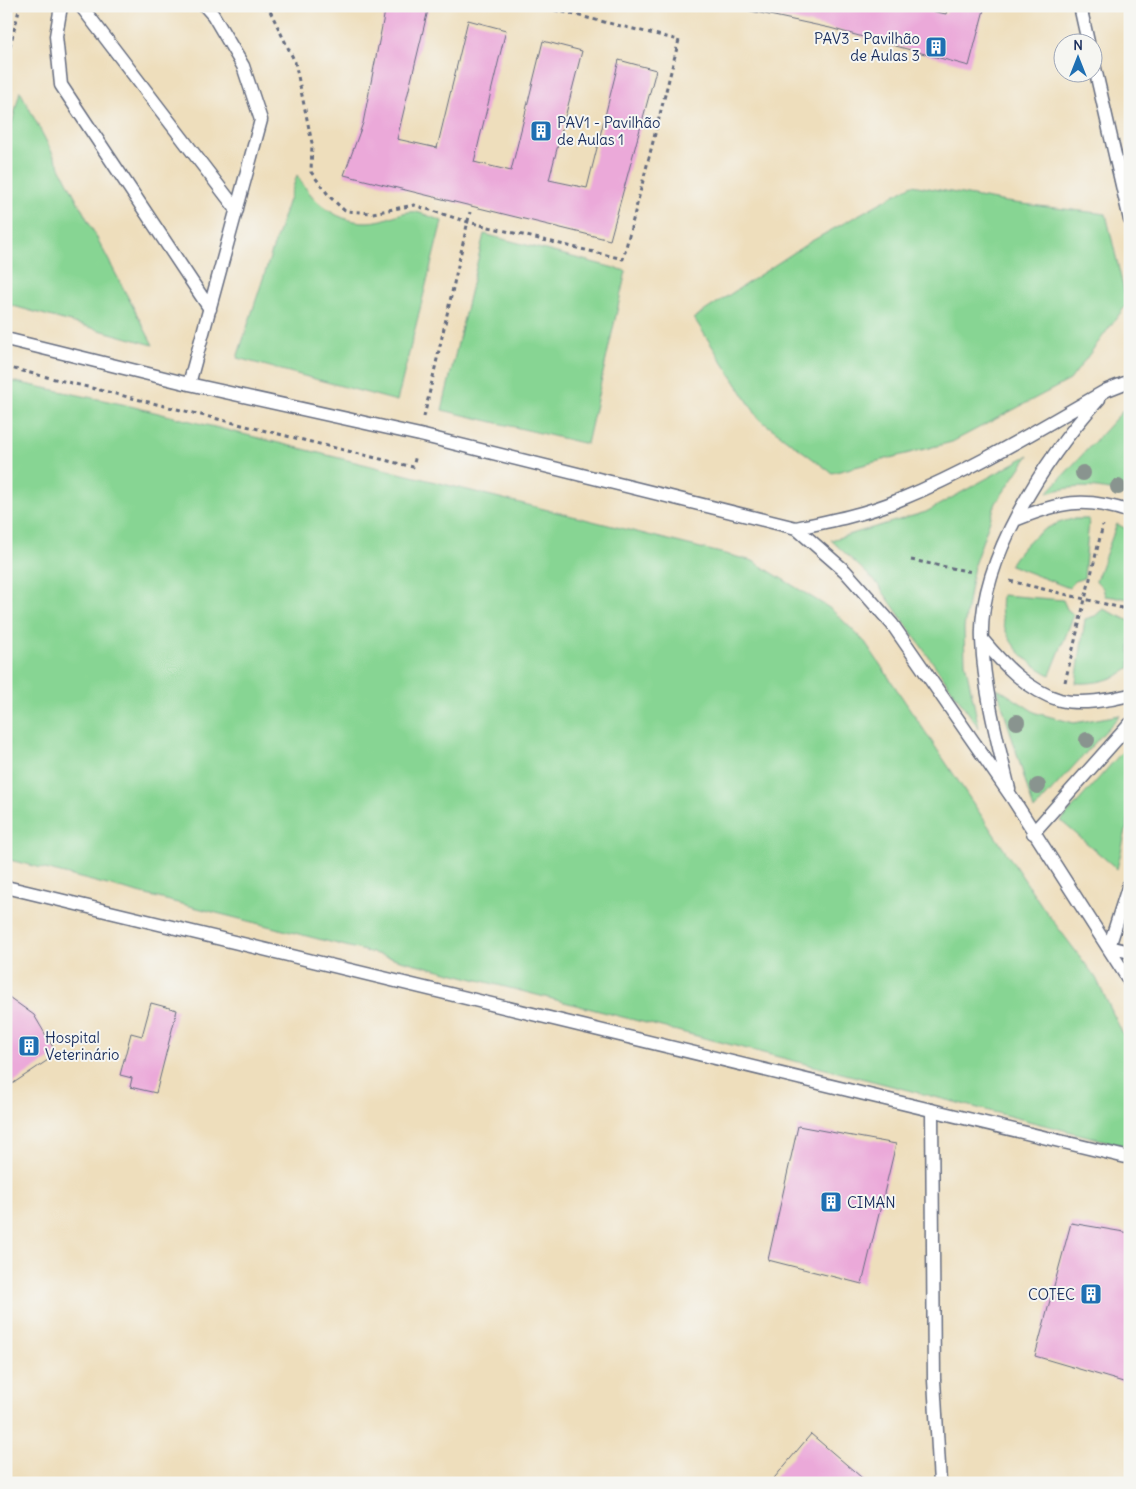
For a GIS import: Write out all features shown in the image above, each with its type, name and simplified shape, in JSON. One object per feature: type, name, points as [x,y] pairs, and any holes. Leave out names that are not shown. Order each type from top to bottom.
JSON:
[{"type":"lane","points":[[61,6],[56,36],[61,85],[210,309]]},
{"type":"lane","points":[[81,6],[237,210]]},
{"type":"lane","points":[[189,384],[261,120],[243,66],[214,14],[205,6]]},
{"type":"lane","points":[[1080,6],[1086,32]]},
{"type":"lane","points":[[1098,82],[1130,220]]},
{"type":"lane","points":[[6,339],[189,384],[420,435],[796,528],[847,517],[906,497],[958,473],[1108,390],[1130,380]]},
{"type":"lane","points":[[1011,796],[988,700],[982,638],[985,598],[991,576],[1015,520],[1080,420],[1108,390]]},
{"type":"lane","points":[[1015,520],[1048,506],[1080,502],[1108,504],[1130,512]]},
{"type":"lane","points":[[796,528],[845,570],[892,624],[1011,796],[1130,982]]},
{"type":"lane","points":[[982,638],[1003,664],[1036,688],[1060,700],[1085,700],[1130,695]]},
{"type":"lane","points":[[1033,833],[1130,724]]},
{"type":"lane","points":[[1109,947],[1130,881]]},
{"type":"lane","points":[[6,887],[1130,1158]]},
{"type":"lane","points":[[1109,947],[1130,952]]},
{"type":"lane","points":[[932,1110],[934,1380],[940,1483]]},
{"type":"path","points":[[6,62],[20,6]]},
{"type":"path","points":[[264,6],[270,11],[295,62],[312,143],[311,172],[345,211],[373,213],[414,205],[468,222],[623,260],[679,40],[538,6]]},
{"type":"path","points":[[6,367],[413,467],[470,212]]},
{"type":"path","points":[[1060,700],[1108,504]]},
{"type":"path","points":[[1085,600],[1130,610]]},
{"type":"green space","points":[[20,91],[153,345],[6,304],[6,147]]},
{"type":"green space","points":[[297,175],[304,186],[322,205],[343,218],[368,222],[416,212],[442,221],[397,401],[237,358]]},
{"type":"green space","points":[[912,185],[1006,202],[1106,214],[1127,304],[1070,380],[952,442],[832,473],[759,419],[694,318],[810,242]]},
{"type":"green space","points":[[484,234],[626,271],[587,444],[442,410]]},
{"type":"green space","points":[[6,380],[122,404],[753,561],[831,609],[865,642],[1044,909],[1096,978],[1130,1049],[1130,1147],[6,859]]},
{"type":"green space","points":[[1130,403],[1130,496],[1088,487],[1068,488],[1047,493]]},
{"type":"green space","points":[[1029,455],[996,503],[974,565],[964,628],[965,662],[979,728],[876,582],[831,540],[926,512]]},
{"type":"green space","points":[[1073,519],[1089,519],[1084,578],[1075,581],[1069,588],[1010,565],[1029,541],[1037,535],[1053,525]]},
{"type":"green space","points":[[1117,524],[1130,531],[1130,599],[1105,596],[1103,588],[1096,581]]},
{"type":"green space","points":[[1002,595],[1063,600],[1067,609],[1074,615],[1050,675],[1028,661],[1012,643],[1003,621],[1001,609]]},
{"type":"green space","points":[[1103,609],[1130,621],[1130,668],[1117,676],[1104,680],[1076,683],[1085,619],[1095,616]]},
{"type":"green space","points":[[997,688],[1036,713],[1074,723],[1120,715],[1034,810]]},
{"type":"green space","points":[[1130,743],[1130,813],[1117,869],[1061,821]]},
{"type":"building","name":"PAV1 - Pavilhão de Aulas 1","points":[[386,6],[414,6],[428,10],[397,139],[437,148],[468,20],[506,30],[474,162],[511,171],[543,41],[582,51],[549,180],[587,188],[619,60],[656,70],[610,240],[344,175],[363,123]]},
{"type":"building","name":"PAV3 - Pavilhão de Aulas 3","points":[[909,6],[946,14],[948,6],[985,6],[969,66],[830,28],[732,7]]},
{"type":"building","name":"Hospital Veterinário","points":[[6,995],[34,1015],[57,1054],[12,1084],[6,1074]]},
{"type":"building","points":[[151,1003],[177,1010],[156,1093],[130,1087],[132,1078],[120,1075],[131,1033],[142,1036]]},
{"type":"building","name":"CIMAN","points":[[798,1126],[896,1144],[862,1284],[768,1260]]},
{"type":"building","name":"COTEC","points":[[1071,1223],[1130,1233],[1130,1384],[1035,1356]]},
{"type":"building","points":[[811,1434],[868,1483],[770,1483]]},
{"type":"place","name":"PAV3 - Pavilhão de Aulas 3","points":[[936,47]]},
{"type":"place","name":"PAV1 - Pavilhão de Aulas 1","points":[[541,131]]},
{"type":"place","name":"Hospital Veterinário","points":[[29,1046]]},
{"type":"place","name":"CIMAN","points":[[831,1202]]},
{"type":"place","name":"COTEC","points":[[1091,1294]]}]
